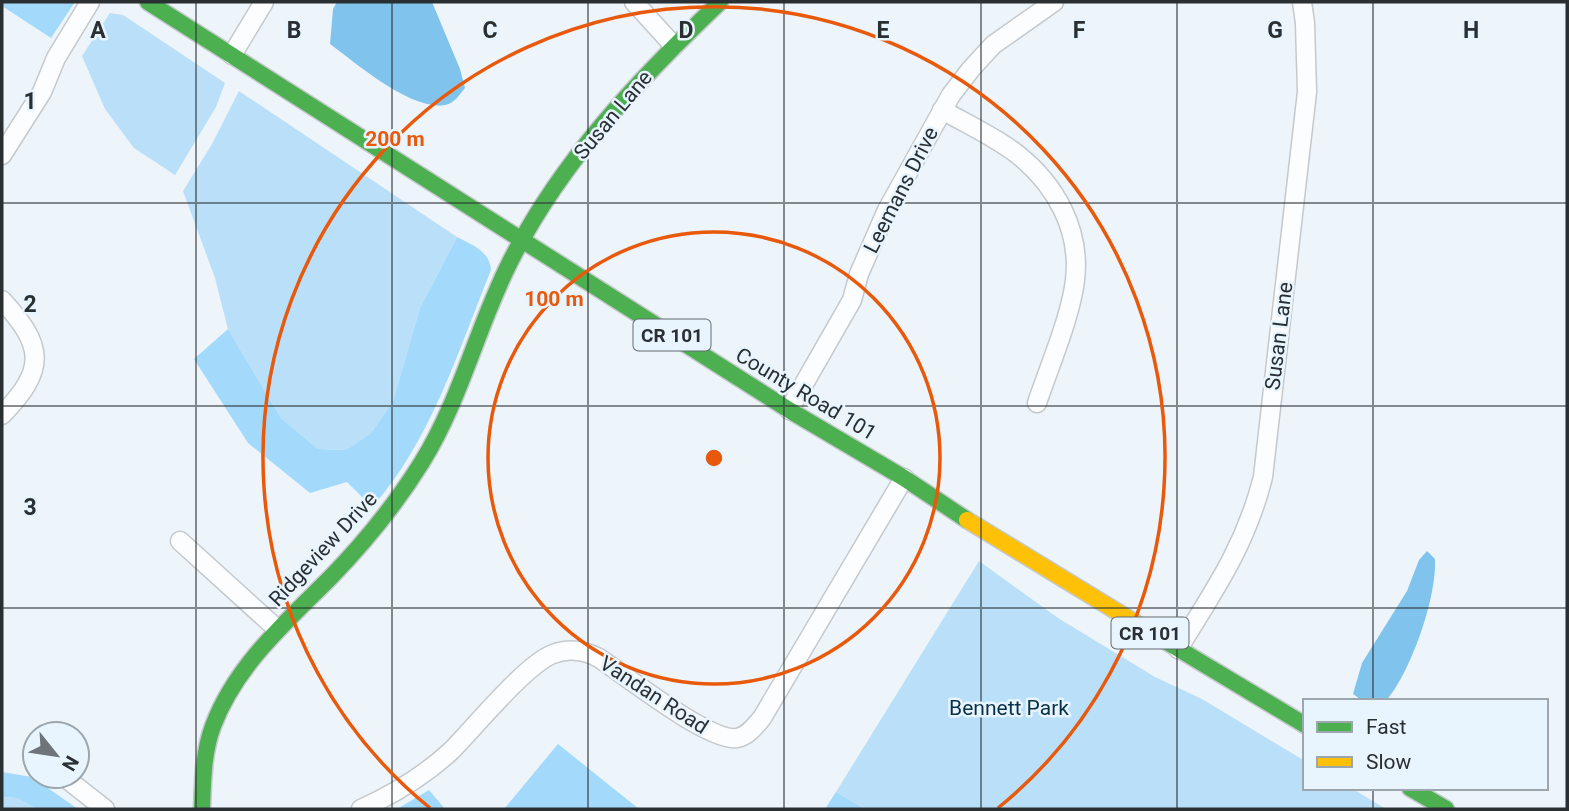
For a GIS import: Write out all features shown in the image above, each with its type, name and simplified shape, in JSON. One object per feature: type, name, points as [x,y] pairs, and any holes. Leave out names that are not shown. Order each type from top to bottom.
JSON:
[{"type":"main road","name":"County Road 101","points":[[148,2],[789,410],[904,478],[997,540],[1303,724]]},
{"type":"main road","name":"Susan Lane","points":[[522,240],[547,196],[612,113],[674,46],[720,2]]},
{"type":"main road","name":"Ridgeview Drive","points":[[202,809],[202,773],[213,725],[237,681],[277,629],[358,548],[395,503],[428,453],[509,264],[522,240]]},
{"type":"main road","points":[[1413,790],[1446,809]]},
{"type":"street","points":[[2,155],[42,92],[56,58],[90,2]]},
{"type":"street","points":[[232,55],[264,2]]},
{"type":"street","points":[[634,2],[674,46]]},
{"type":"street","name":"Leemans Drive","points":[[789,410],[852,300],[859,274],[887,210],[942,110],[971,69],[993,46],[1054,2]]},
{"type":"street","name":"Susan Lane","points":[[1178,649],[1241,543],[1254,511],[1263,477],[1307,92],[1302,2]]},
{"type":"street","points":[[942,110],[1014,152],[1038,172],[1056,195],[1069,221],[1075,250],[1075,280],[1069,309],[1037,403]]},
{"type":"street","points":[[2,300],[30,335],[34,352],[34,369],[29,384],[2,415]]},
{"type":"street","name":"Vandan Road","points":[[361,809],[393,794],[425,773],[451,751],[531,669],[552,654],[563,651],[587,652],[599,658],[705,730],[726,738],[747,734],[762,718],[904,478]]},
{"type":"street","points":[[180,541],[277,629]]},
{"type":"street","points":[[81,790],[105,809]]},
{"type":"green space","points":[[110,13],[123,15],[225,83],[216,107],[175,175],[134,148],[105,109],[82,56]]},
{"type":"green space","points":[[239,91],[457,237],[420,308],[393,401],[371,433],[346,450],[318,449],[281,418],[228,329],[215,278],[183,191],[212,144]]},
{"type":"green space","name":"Bennett Park","points":[[979,561],[1058,618],[1155,677],[1202,699],[1303,760],[1303,790],[1354,790],[1386,809],[865,809],[836,792]]},
{"type":"green space","points":[[2,797],[17,798],[37,809],[2,809]]},
{"type":"shaded area","points":[[2,2],[75,2],[51,38],[2,6]]},
{"type":"shaded area","points":[[337,2],[432,2],[460,69],[465,88],[452,102],[431,105],[416,101],[384,84],[330,44],[333,9]]},
{"type":"shaded area","points":[[457,237],[484,253],[491,270],[455,363],[411,454],[372,507],[347,482],[310,493],[248,443],[194,359],[228,329],[281,418],[318,449],[346,450],[371,433],[393,401],[420,308]]},
{"type":"shaded area","points":[[1427,551],[1435,559],[1432,593],[1413,653],[1387,699],[1360,699],[1353,694],[1362,663],[1407,591],[1419,560]]},
{"type":"shaded area","points":[[558,744],[639,809],[504,809]]},
{"type":"shaded area","points":[[2,772],[21,775],[21,790],[51,790],[78,809],[37,809],[17,798],[2,797]]},
{"type":"shaded area","points":[[429,790],[445,809],[397,809]]},
{"type":"shaded area","points":[[836,792],[865,809],[825,809]]},
{"type":"traffic: fast","points":[[148,2],[789,410],[904,478],[967,520]]},
{"type":"traffic: fast","points":[[202,809],[207,746],[213,726],[235,683],[280,628],[368,537],[412,478],[447,414],[509,264],[552,191],[631,92],[720,2]]},
{"type":"traffic: fast","points":[[1152,633],[1303,724]]},
{"type":"traffic: fast","points":[[1413,790],[1446,809]]},
{"type":"traffic: slow","points":[[967,520],[1152,633]]}]
